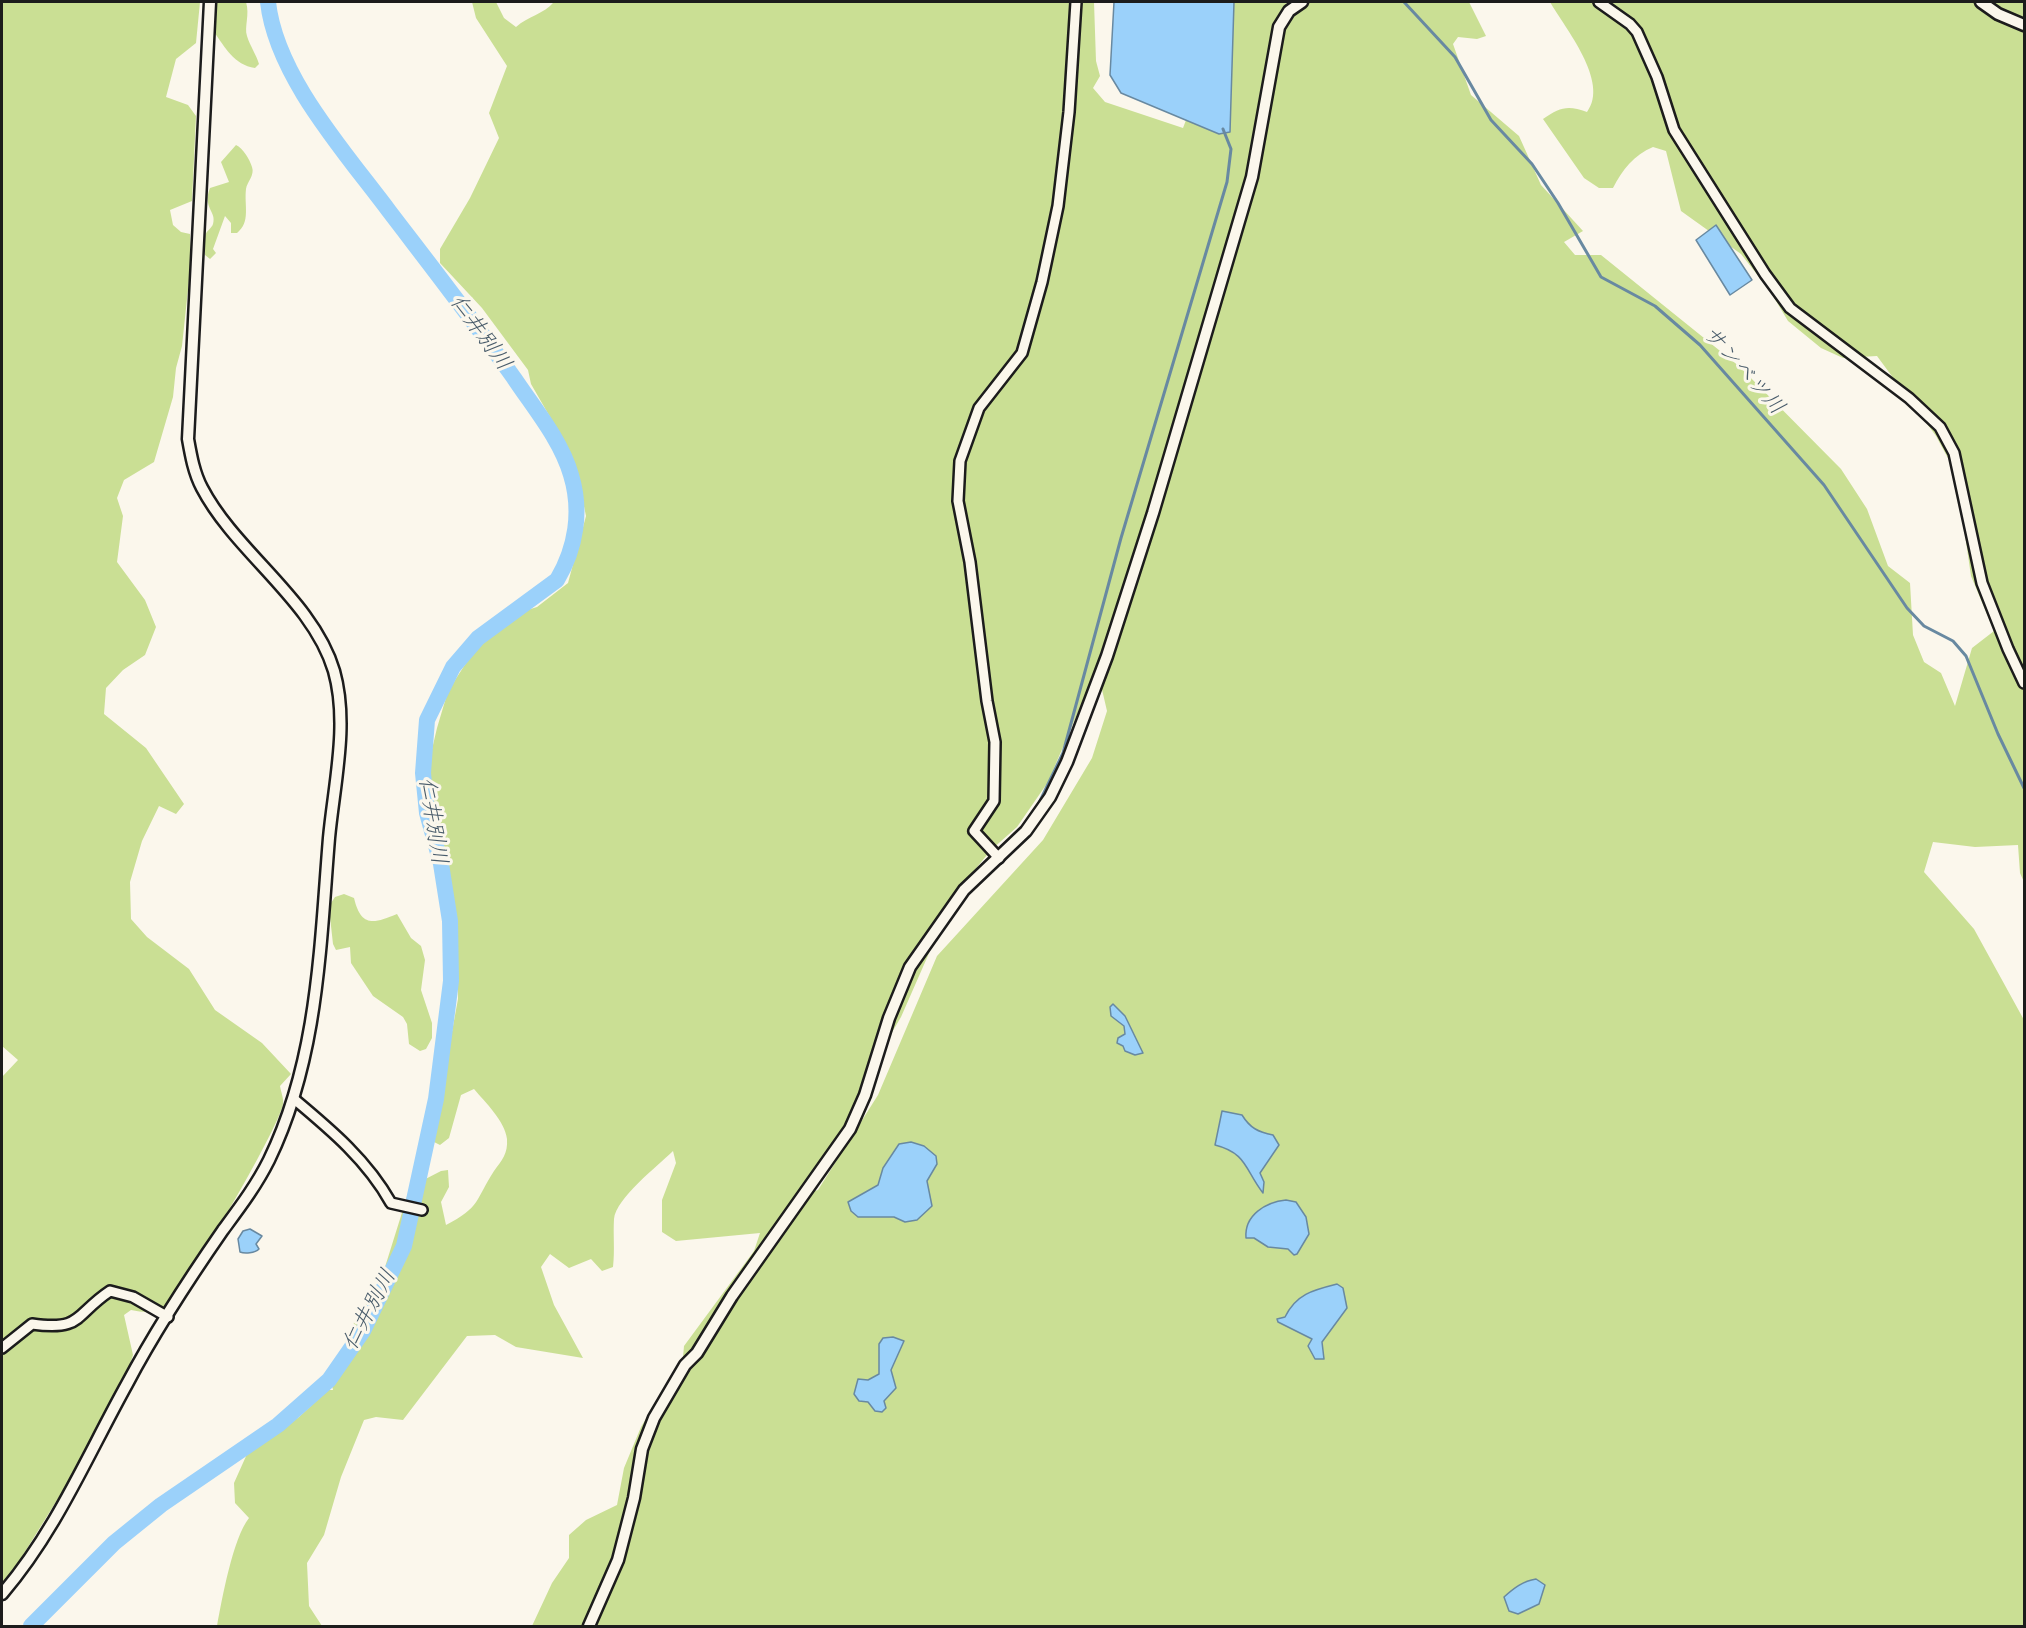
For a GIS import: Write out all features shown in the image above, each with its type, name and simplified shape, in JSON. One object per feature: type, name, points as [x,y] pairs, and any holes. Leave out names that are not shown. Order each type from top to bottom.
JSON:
[{"type":"street","points":[[2,1594],[28,1563],[50,1529],[128,1382],[224,1230],[246,1201],[268,1161],[294,1099],[304,1064],[313,1016],[338,755],[340,706],[335,673],[327,652],[312,627],[217,511],[202,488],[193,464],[188,414],[210,2]]},
{"type":"street","points":[[999,858],[974,831],[994,801],[995,742],[957,486],[966,438],[979,408],[1022,353],[1042,282],[1058,206],[1069,112],[1076,2]]},
{"type":"street","points":[[589,1626],[613,1577],[634,1498],[642,1449],[654,1418],[685,1365],[696,1353],[732,1296],[850,1129],[866,1095],[889,1018],[910,967],[964,890],[1026,831],[1050,797],[1067,762],[1107,656],[1153,513],[1252,177],[1279,27],[1289,11],[1302,2]]},
{"type":"street","points":[[1599,2],[1630,24],[1637,32],[1657,77],[1674,130],[1752,254],[1790,308],[1909,398],[1940,427],[1954,453],[1967,502],[1982,583],[2008,649],[2025,683]]},
{"type":"street","points":[[1981,2],[1998,14],[2025,25]]},
{"type":"street","points":[[294,1099],[344,1141],[382,1186],[391,1203],[422,1210]]},
{"type":"street","points":[[2,1348],[32,1324],[57,1328],[70,1323],[110,1291],[133,1297],[168,1317]]},
{"type":"green space","points":[[2,2],[200,2],[196,43],[176,59],[166,97],[188,105],[196,116],[192,201],[170,210],[173,225],[181,232],[190,234],[191,261],[182,346],[176,368],[173,397],[154,462],[124,480],[117,498],[123,516],[117,562],[145,600],[156,627],[145,655],[123,670],[106,688],[104,714],[146,748],[184,804],[176,814],[159,806],[142,841],[130,882],[131,919],[147,937],[189,969],[215,1010],[262,1043],[291,1074],[280,1086],[283,1104],[265,1145],[208,1245],[188,1275],[162,1308],[151,1312],[131,1310],[124,1315],[133,1355],[127,1373],[88,1450],[2,1589],[2,1077],[18,1060],[2,1046]]},
{"type":"green space","points":[[215,2],[246,2],[246,32],[259,64],[255,68],[236,59],[214,32]]},
{"type":"green space","points":[[472,2],[496,2],[504,18],[516,27],[554,2],[1094,2],[1096,61],[1100,76],[1093,88],[1105,102],[1183,128],[1231,2],[1469,2],[1486,36],[1477,39],[1458,37],[1453,44],[1471,95],[1519,136],[1541,185],[1583,231],[1564,242],[1575,255],[1601,255],[1740,367],[1841,469],[1867,509],[1888,566],[1910,583],[1913,635],[1924,662],[1941,673],[1955,706],[1972,648],[1994,631],[1971,576],[1956,473],[1936,436],[1877,356],[1843,358],[1821,348],[1788,321],[1770,291],[1741,254],[1681,211],[1666,151],[1653,147],[1640,154],[1620,175],[1613,188],[1599,188],[1584,178],[1543,119],[1564,108],[1587,112],[1593,100],[1593,86],[1583,56],[1550,2],[2024,2],[2024,882],[2020,873],[2018,845],[1975,847],[1933,842],[1924,872],[1974,929],[2024,1020],[2024,1626],[532,1626],[552,1583],[569,1558],[569,1535],[586,1520],[617,1505],[624,1468],[641,1427],[683,1357],[684,1346],[754,1251],[760,1233],[676,1241],[662,1232],[662,1200],[676,1163],[673,1151],[630,1192],[616,1211],[613,1267],[602,1271],[591,1259],[569,1268],[550,1254],[541,1267],[554,1305],[583,1358],[516,1347],[495,1335],[467,1336],[403,1420],[376,1417],[364,1420],[341,1477],[324,1535],[307,1563],[309,1606],[322,1626],[217,1626],[233,1554],[243,1527],[249,1518],[235,1503],[234,1483],[247,1454],[299,1417],[328,1390],[333,1390],[328,1369],[353,1336],[354,1321],[380,1283],[410,1187],[441,1171],[448,1170],[449,1187],[441,1202],[446,1225],[472,1208],[507,1149],[503,1125],[474,1089],[461,1095],[449,1138],[440,1145],[432,1141],[458,999],[457,942],[451,896],[436,864],[428,801],[429,762],[448,691],[486,632],[518,613],[537,607],[568,583],[586,516],[578,477],[550,417],[531,384],[528,370],[482,308],[440,263],[440,249],[470,198],[499,138],[489,113],[507,66],[476,18]],"holes":[[[1093,677],[1100,681],[1107,711],[1092,758],[1043,840],[937,956],[878,1095],[818,1190],[811,1192],[851,1121],[867,1075],[901,1017],[955,894],[991,850],[1017,827],[1048,782]]]},
{"type":"green space","points":[[236,145],[246,155],[253,170],[246,189],[244,224],[237,233],[231,233],[231,223],[225,216],[213,249],[216,253],[210,259],[205,255],[205,238],[214,220],[208,205],[208,195],[210,188],[229,182],[221,162]]},
{"type":"green space","points":[[344,894],[354,898],[360,914],[369,921],[381,920],[397,914],[411,938],[421,946],[425,960],[421,990],[432,1023],[432,1038],[426,1049],[420,1051],[409,1044],[407,1024],[403,1017],[373,996],[351,963],[350,947],[336,950],[333,944],[330,917],[331,903],[335,897]]},
{"type":"water","points":[[1114,2],[1234,2],[1230,132],[1219,134],[1121,93],[1110,75]]},
{"type":"water","points":[[1716,225],[1752,280],[1730,295],[1696,240]]},
{"type":"water","points":[[1113,1004],[1125,1016],[1143,1053],[1135,1055],[1125,1051],[1123,1046],[1117,1043],[1118,1038],[1125,1034],[1124,1026],[1111,1016],[1110,1007]]},
{"type":"water","points":[[1222,1111],[1242,1115],[1255,1129],[1273,1135],[1279,1145],[1260,1173],[1264,1182],[1263,1193],[1240,1158],[1226,1148],[1215,1145]]},
{"type":"water","points":[[911,1142],[924,1146],[936,1156],[937,1164],[927,1181],[932,1206],[917,1220],[905,1222],[894,1217],[858,1217],[851,1211],[848,1202],[878,1185],[883,1168],[899,1144]]},
{"type":"water","points":[[1278,1201],[1296,1202],[1306,1217],[1309,1234],[1297,1254],[1294,1255],[1288,1249],[1268,1247],[1254,1238],[1246,1238],[1249,1223],[1258,1211]]},
{"type":"water","points":[[250,1229],[262,1236],[256,1244],[259,1249],[250,1253],[240,1252],[238,1239],[243,1231]]},
{"type":"water","points":[[1337,1284],[1343,1288],[1347,1308],[1322,1342],[1324,1359],[1315,1359],[1308,1346],[1312,1339],[1278,1322],[1277,1319],[1285,1317],[1294,1303],[1306,1294]]},
{"type":"water","points":[[893,1337],[904,1341],[891,1370],[896,1388],[884,1401],[886,1408],[882,1412],[875,1411],[868,1402],[859,1401],[854,1394],[858,1379],[868,1380],[879,1374],[879,1344],[883,1338]]},
{"type":"water","points":[[1536,1579],[1545,1585],[1539,1604],[1518,1614],[1509,1611],[1504,1597],[1519,1585]]},
{"type":"waterway","name":"仁井別川","points":[[31,1626],[114,1543],[161,1505],[278,1425],[329,1380],[363,1331],[404,1246],[436,1099],[451,981],[450,921],[441,864],[427,813],[423,773],[427,720],[453,667],[478,638],[557,580],[569,555],[575,529],[574,489],[561,449],[484,336],[315,112],[284,58],[274,30],[268,2]]},
{"type":"waterway","name":"サンベツ川","points":[[1404,2],[1455,57],[1491,120],[1532,164],[1558,203],[1601,277],[1655,306],[1700,345],[1824,485],[1907,608],[1924,626],[1953,641],[1966,656],[1998,734],[2024,788]]},
{"type":"waterway","points":[[1039,803],[1063,753],[1121,538],[1227,182],[1231,149],[1223,129]]}]
